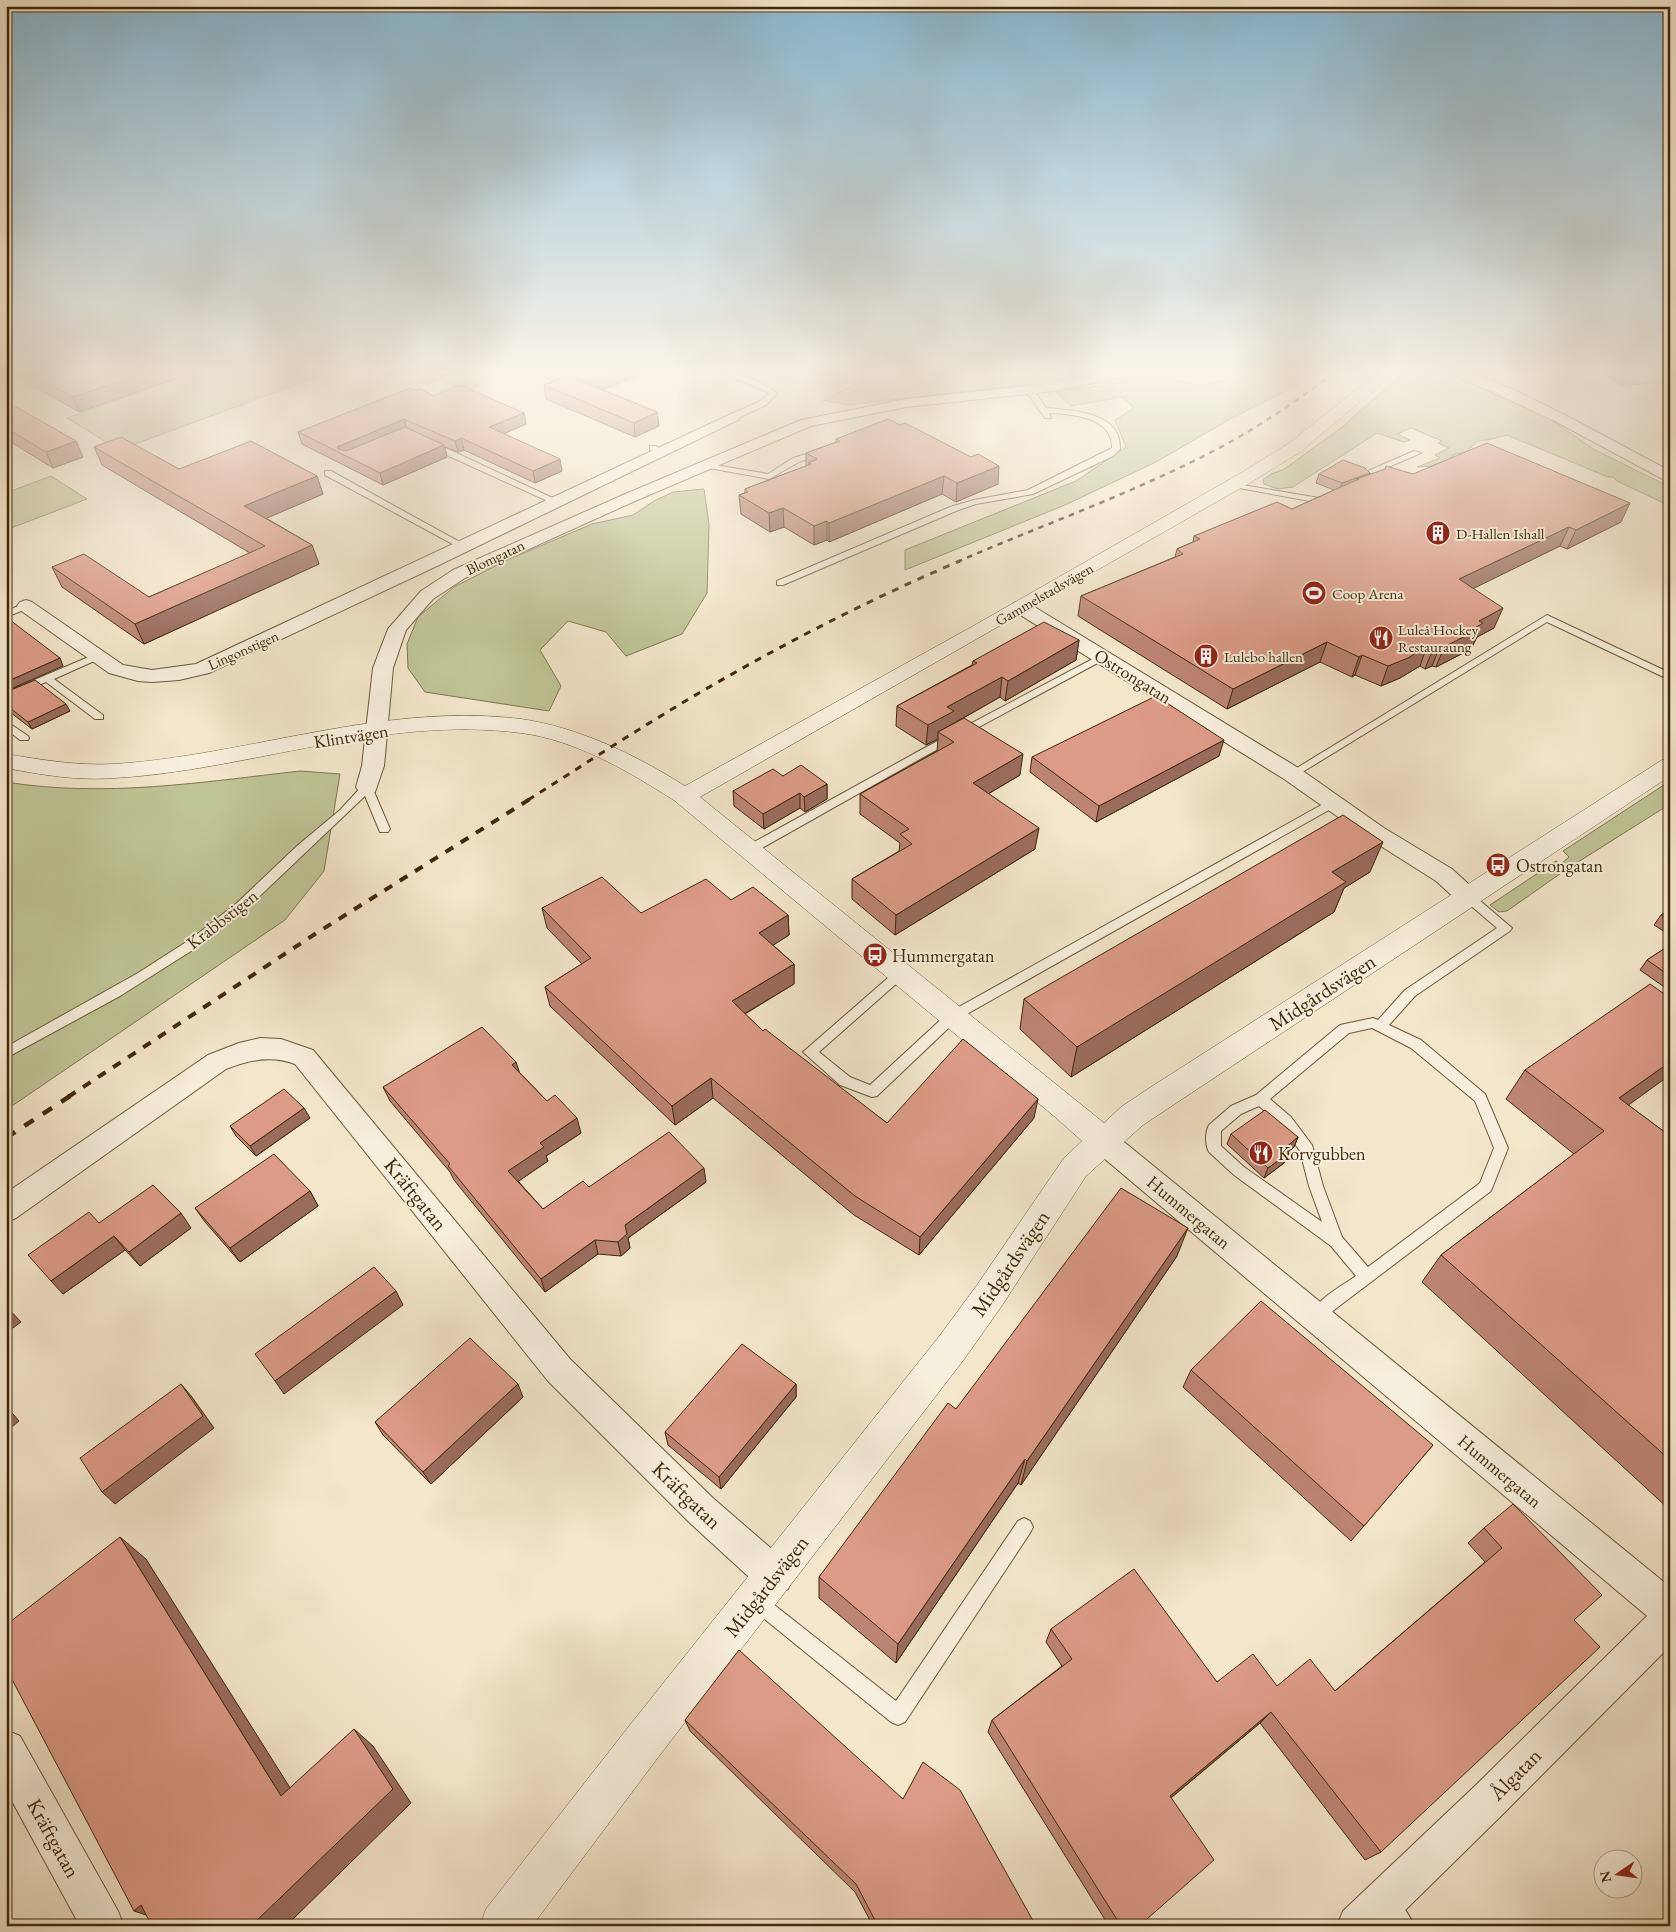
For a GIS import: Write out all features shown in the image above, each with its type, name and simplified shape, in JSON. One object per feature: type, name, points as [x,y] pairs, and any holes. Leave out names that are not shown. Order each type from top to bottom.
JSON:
[{"type":"street","name":"Lingonstigen","points":[[26,606],[116,670],[138,675],[165,676],[202,669],[463,546],[635,461]]},
{"type":"street","points":[[692,461],[703,466]]},
{"type":"street","name":"Blomgatan","points":[[378,731],[383,668],[389,648],[397,629],[406,616],[427,595],[458,574],[714,461]]},
{"type":"street","name":"Gammelstadsvägen","points":[[684,796],[1021,607],[1272,461]]},
{"type":"street","points":[[1639,461],[1670,478]]},
{"type":"street","name":"Ostrongatan","points":[[1021,607],[1292,774],[1376,833],[1444,875],[1467,896]]},
{"type":"street","name":"Klintvägen","points":[[6,761],[56,770],[116,771],[169,766],[378,731],[421,726],[474,724],[522,726],[578,742],[635,767],[684,796]]},
{"type":"street","name":"Krabbstigen","points":[[367,787],[373,766],[378,731]]},
{"type":"street","name":"Midgårdsvägen","points":[[502,1926],[953,1346],[989,1296],[1070,1174],[1103,1141],[1132,1116],[1162,1096],[1670,765]]},
{"type":"street","name":"Hummergatan","points":[[684,796],[1066,1108],[1103,1141],[1670,1611]]},
{"type":"street","name":"Kräftgatan","points":[[6,1209],[217,1062],[235,1054],[254,1049],[268,1048],[290,1051],[304,1057],[559,1370],[702,1511],[765,1588]]},
{"type":"street","name":"Ålgatan","points":[[1382,1918],[1670,1619]]},
{"type":"street","name":"Kräftgatan","points":[[6,1750],[103,1926]]},
{"type":"lane","points":[[468,461],[555,501]]},
{"type":"lane","points":[[703,466],[769,477],[794,461]]},
{"type":"lane","points":[[780,583],[953,509],[974,502],[1030,492],[1095,461]]},
{"type":"lane","points":[[1367,487],[1375,484],[1365,474],[1397,461]]},
{"type":"lane","points":[[328,473],[463,546]]},
{"type":"lane","points":[[1234,484],[1326,502],[1342,496]]},
{"type":"lane","points":[[6,614],[26,606]]},
{"type":"lane","points":[[1292,774],[1547,618],[1670,677]]},
{"type":"lane","points":[[6,696],[98,656]]},
{"type":"lane","points":[[751,849],[922,753],[1102,657]]},
{"type":"lane","points":[[47,678],[99,717]]},
{"type":"lane","points":[[6,724],[24,738]]},
{"type":"lane","points":[[367,787],[384,829]]},
{"type":"lane","name":"Krabbstigen","points":[[6,1053],[157,968],[219,925],[244,904],[301,849],[350,807],[367,787]]},
{"type":"lane","points":[[901,973],[810,1052],[845,1081],[872,1092],[953,1016],[1332,802]]},
{"type":"lane","points":[[1379,1026],[1410,993],[1506,928],[1491,918],[1467,896]]},
{"type":"lane","points":[[1316,1318],[1328,1305],[1367,1277],[1486,1187],[1501,1148],[1480,1098],[1416,1044],[1373,1023],[1345,1029],[1261,1099],[1236,1110],[1214,1129],[1214,1148],[1239,1171],[1336,1241],[1367,1277]]},
{"type":"lane","points":[[1261,1099],[1286,1120],[1307,1149],[1316,1186],[1336,1241]]},
{"type":"lane","points":[[765,1588],[898,1715],[1024,1527]]},
{"type":"green space","points":[[1105,461],[1157,461],[1065,505],[905,570],[905,550],[1076,481]]},
{"type":"green space","points":[[1295,461],[1333,461],[1293,487],[1278,489],[1264,484],[1263,480],[1271,474],[1283,470]]},
{"type":"green space","points":[[1432,461],[1444,461],[1431,466],[1417,467]]},
{"type":"green space","points":[[1570,461],[1618,461],[1670,487],[1670,506],[1617,481],[1613,477],[1608,477]]},
{"type":"green space","points":[[51,476],[87,499],[6,530],[6,493]]},
{"type":"green space","points":[[704,489],[709,524],[707,593],[682,634],[626,656],[606,632],[568,621],[540,650],[561,686],[549,711],[425,692],[408,668],[407,644],[418,617],[454,587],[505,561],[592,524],[633,515],[654,501],[673,492]]},
{"type":"green space","points":[[300,771],[340,774],[324,871],[285,920],[6,1110],[6,782],[80,789],[153,787]]},
{"type":"green space","points":[[1670,781],[1670,804],[1567,869],[1507,911],[1499,912],[1490,905],[1556,861],[1561,864],[1569,857],[1563,851]]},
{"type":"building","points":[[118,461],[165,461],[179,469],[199,461],[289,461],[317,476],[244,506],[312,545],[135,624],[52,567],[84,554],[149,597],[265,546]]},
{"type":"building","points":[[356,461],[407,461],[380,473]]},
{"type":"building","points":[[512,461],[555,461],[533,471]]},
{"type":"building","points":[[812,461],[991,461],[999,466],[957,483],[944,476],[829,523],[827,521],[814,526],[783,508],[769,513],[739,495],[748,492],[745,489],[811,464],[808,463]]},
{"type":"building","points":[[1341,461],[1365,468],[1370,473],[1342,483],[1319,474]]},
{"type":"building","points":[[1444,461],[1530,461],[1630,503],[1576,530],[1569,527],[1459,579],[1503,608],[1479,621],[1483,623],[1475,628],[1479,629],[1444,647],[1440,646],[1433,649],[1427,646],[1408,658],[1388,666],[1362,655],[1359,657],[1327,642],[1233,689],[1081,596],[1183,554],[1177,549],[1200,539],[1194,536],[1277,502],[1292,509],[1359,479],[1357,479],[1385,469],[1386,466],[1413,474]]},
{"type":"building","points":[[6,617],[60,658],[6,682]]},
{"type":"building","points":[[1044,622],[1079,640],[1008,681],[1002,677],[947,707],[954,711],[928,725],[897,706],[977,663],[973,661]]},
{"type":"building","points":[[35,680],[66,704],[28,722],[6,705],[6,692]]},
{"type":"building","points":[[1156,696],[1224,740],[1099,806],[1032,757]]},
{"type":"building","points":[[964,718],[1023,754],[973,783],[1039,828],[896,915],[852,879],[912,844],[900,834],[909,829],[860,794],[954,742],[938,732]]},
{"type":"building","points":[[801,765],[827,784],[804,797],[800,793],[763,814],[733,791],[773,769],[783,776]]},
{"type":"building","points":[[1343,815],[1383,842],[1332,872],[1346,882],[1077,1047],[1024,999]]},
{"type":"building","points":[[602,877],[641,913],[706,879],[731,900],[753,887],[788,915],[759,933],[794,964],[732,1001],[763,1031],[765,1029],[887,1123],[963,1039],[1038,1099],[920,1237],[855,1196],[711,1078],[672,1106],[545,987],[591,958],[542,908]]},
{"type":"building","points":[[1670,909],[1670,920],[1661,915]]},
{"type":"building","points":[[1670,945],[1670,976],[1647,960]]},
{"type":"building","points":[[1650,984],[1670,998],[1670,1062],[1619,1098],[1670,1136],[1670,1460],[1441,1255],[1604,1131],[1525,1070]]},
{"type":"building","points":[[482,1027],[516,1062],[512,1065],[547,1101],[555,1095],[577,1118],[540,1143],[544,1147],[508,1171],[543,1209],[583,1181],[589,1187],[669,1132],[704,1168],[625,1225],[627,1234],[618,1242],[595,1240],[541,1279],[448,1166],[450,1164],[383,1087]]},
{"type":"building","points":[[284,1089],[304,1108],[250,1146],[230,1126]]},
{"type":"building","name":"Korvgubben","points":[[1265,1110],[1298,1137],[1284,1149],[1289,1153],[1268,1168],[1231,1134]]},
{"type":"building","points":[[274,1154],[310,1191],[230,1248],[195,1208]]},
{"type":"building","points":[[153,1185],[181,1213],[129,1252],[114,1236],[51,1281],[28,1255],[89,1212],[99,1223]]},
{"type":"building","points":[[1121,1188],[1188,1228],[1027,1461],[1025,1459],[898,1644],[819,1577],[948,1403],[956,1409]]},
{"type":"building","points":[[374,1267],[396,1291],[275,1381],[255,1354]]},
{"type":"building","points":[[1261,1301],[1433,1445],[1364,1526],[1191,1370]]},
{"type":"building","points":[[470,1338],[518,1384],[423,1472],[375,1422]]},
{"type":"building","points":[[742,1344],[796,1384],[719,1477],[665,1432]]},
{"type":"building","points":[[181,1384],[203,1416],[102,1492],[80,1458]]},
{"type":"building","points":[[1513,1504],[1602,1595],[1574,1620],[1600,1647],[1381,1852],[1271,1712],[1170,1796],[1214,1860],[1139,1926],[1121,1926],[992,1720],[1072,1659],[1051,1629],[1134,1569],[1217,1682],[1253,1654],[1277,1686],[1310,1659],[1335,1691],[1502,1548],[1484,1528]]},
{"type":"building","points":[[120,1537],[281,1796],[354,1729],[393,1789],[251,1926],[152,1926],[141,1905],[134,1911],[6,1668],[6,1625]]},
{"type":"building","points":[[739,1650],[903,1799],[923,1762],[960,1790],[1036,1926],[878,1926],[856,1884],[685,1720]]},
{"type":"railway","points":[[957,562],[1131,490],[1193,461]]},
{"type":"railway","points":[[528,800],[634,732],[763,657],[827,623],[960,561]]},
{"type":"railway","points":[[68,1097],[315,934],[530,799]]},
{"type":"railway","points":[[6,1138],[70,1096]]},
{"type":"place","name":"D-Hallen Ishall","points":[[1438,533]]},
{"type":"place","name":"Coop Arena","points":[[1314,593]]},
{"type":"place","name":"Luleå Hockey Restauraung","points":[[1381,638]]},
{"type":"place","name":"Lulebo hallen","points":[[1206,656]]},
{"type":"place","name":"Ostrongatan","points":[[1498,865]]},
{"type":"place","name":"Hummergatan","points":[[875,955]]},
{"type":"place","name":"Korvgubben","points":[[1261,1153]]}]
